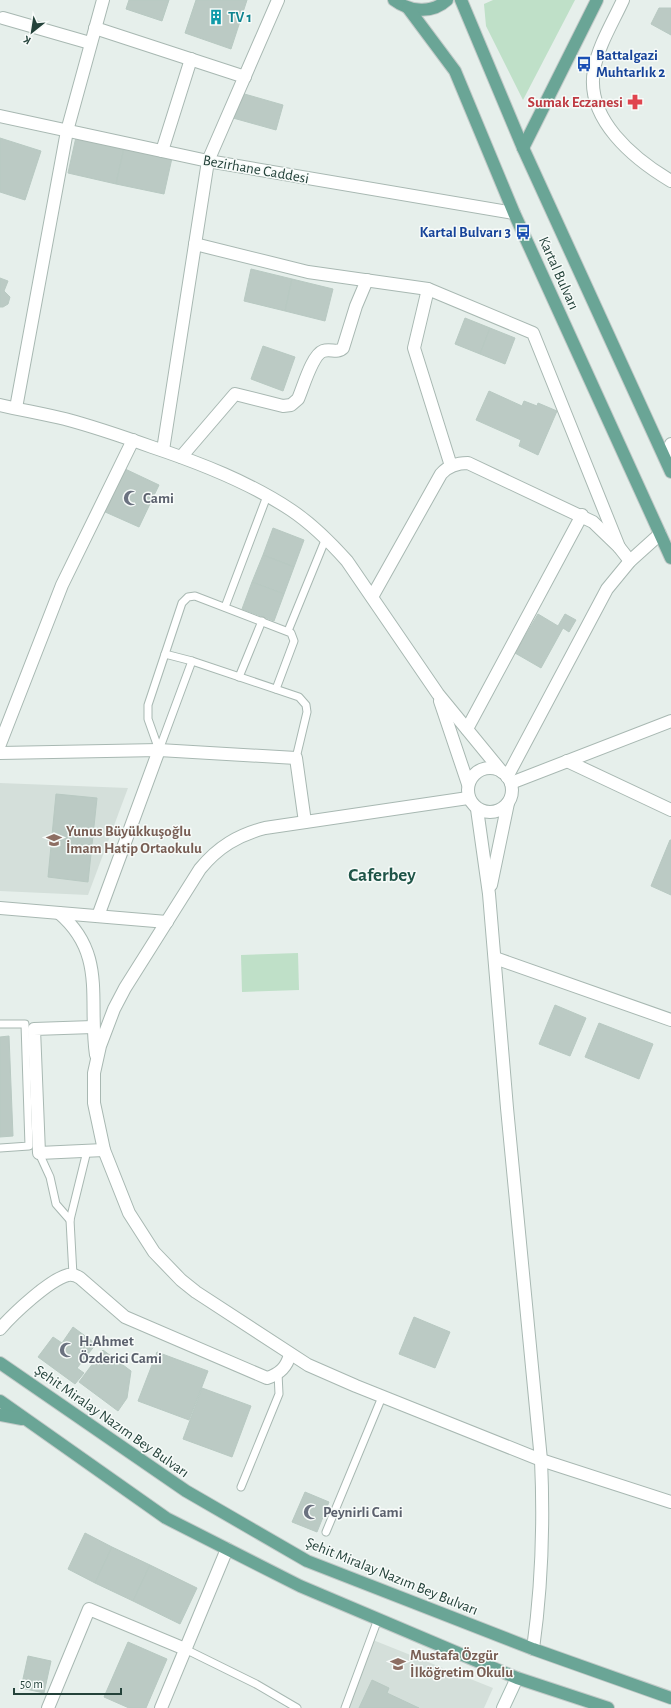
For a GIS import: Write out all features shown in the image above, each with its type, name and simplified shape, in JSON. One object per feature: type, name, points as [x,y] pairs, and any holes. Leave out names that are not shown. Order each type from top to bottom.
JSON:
[{"type":"main road","points":[[394,0],[408,8],[426,10],[436,7],[447,0]]},
{"type":"main road","name":"Kartal Bulvarı","points":[[461,0],[523,148],[671,472]]},
{"type":"main road","points":[[523,148],[597,0]]},
{"type":"main road","name":"Kartal Bulvarı","points":[[408,8],[455,71],[514,213],[671,558]]},
{"type":"main road","name":"Şehit Miralay Nazım Bey Bulvarı","points":[[0,1363],[186,1491],[307,1561],[532,1649],[671,1698]]},
{"type":"main road","points":[[0,1401],[166,1518],[300,1586],[517,1678],[608,1708]]},
{"type":"main road","points":[[0,1416],[17,1417],[28,1421]]},
{"type":"street","points":[[16,408],[67,131],[103,0]]},
{"type":"street","points":[[163,450],[208,161],[278,0]]},
{"type":"street","points":[[623,0],[596,62],[593,82],[595,101],[598,110],[608,125],[626,147],[643,162],[671,181]]},
{"type":"street","points":[[3,18],[90,43]]},
{"type":"street","points":[[95,28],[245,77]]},
{"type":"street","points":[[162,150],[191,59]]},
{"type":"street","name":"Bezirhane Caddesi","points":[[0,116],[208,161],[514,213]]},
{"type":"street","points":[[195,244],[308,272],[428,289],[533,333],[619,547]]},
{"type":"street","points":[[181,457],[235,394],[283,406],[294,403],[298,400],[316,356],[322,351],[339,351],[344,348],[356,306],[367,280]]},
{"type":"street","points":[[428,289],[414,348],[451,466]]},
{"type":"street","points":[[0,405],[66,419],[163,450],[218,471],[268,496],[291,510],[326,538],[347,561],[438,694],[507,777],[512,790],[489,894]]},
{"type":"street","points":[[0,744],[62,585],[133,440]]},
{"type":"street","points":[[665,458],[671,444]]},
{"type":"street","points":[[372,597],[437,480],[445,469],[451,466],[468,463],[593,522],[619,547],[630,561]]},
{"type":"street","points":[[466,729],[582,516]]},
{"type":"street","points":[[507,777],[599,603],[617,576],[630,561],[660,534]]},
{"type":"street","points":[[438,694],[468,784],[468,798],[477,809],[489,894],[507,1108],[541,1460],[543,1507],[541,1577],[532,1649]]},
{"type":"street","points":[[507,777],[567,761],[671,721]]},
{"type":"street","points":[[98,916],[159,750]]},
{"type":"street","points":[[0,753],[159,750],[296,758],[305,822]]},
{"type":"street","points":[[567,761],[671,810]]},
{"type":"street","points":[[468,784],[471,777],[482,769],[496,769],[507,777]]},
{"type":"street","points":[[96,1059],[106,1028],[118,1002],[200,869],[207,860],[224,845],[234,839],[254,831],[468,798]]},
{"type":"street","points":[[477,809],[490,813],[503,808],[508,803]]},
{"type":"street","points":[[0,908],[167,922]]},
{"type":"street","points":[[59,913],[76,930],[83,940],[89,958],[93,981],[93,1027],[96,1059],[93,1087],[94,1103],[104,1150],[129,1213],[145,1239],[167,1266],[196,1292],[308,1365],[382,1397],[541,1460],[671,1502]]},
{"type":"street","points":[[495,958],[671,1019]]},
{"type":"street","points":[[93,1027],[34,1029],[39,1153],[104,1150]]},
{"type":"street","points":[[0,1329],[33,1297],[64,1277],[73,1275],[80,1278],[125,1317],[267,1378],[278,1373],[286,1365],[290,1354]]},
{"type":"street","points":[[161,1708],[227,1549]]},
{"type":"street","points":[[48,1708],[89,1609],[185,1649]]},
{"type":"street","points":[[503,1708],[517,1678]]},
{"type":"lane","points":[[225,607],[268,496]]},
{"type":"lane","points":[[288,631],[326,538]]},
{"type":"lane","points":[[159,750],[148,719],[148,704],[184,599],[195,596],[288,631],[293,636],[294,641],[276,689]]},
{"type":"lane","points":[[239,677],[262,621]]},
{"type":"lane","points":[[165,654],[192,661],[299,697],[306,705],[307,712],[296,758]]},
{"type":"lane","points":[[159,750],[192,661]]},
{"type":"lane","points":[[0,1024],[24,1024],[29,1146],[0,1148]]},
{"type":"lane","points":[[73,1275],[70,1220],[87,1151]]},
{"type":"lane","points":[[39,1153],[50,1177],[56,1204],[70,1220]]},
{"type":"lane","points":[[241,1487],[279,1394],[278,1373]]},
{"type":"lane","points":[[326,1532],[382,1397]]},
{"type":"lane","points":[[345,1708],[378,1619]]},
{"type":"lane","points":[[185,1649],[256,1684],[298,1708]]},
{"type":"shaded area","name":"Yunus Büyükkuşoğlu İmam Hatip Ortaokulu","points":[[0,783],[128,788],[88,895],[0,891]]},
{"type":"shaded area","name":"Mustafa Özgür İlköğretim Okulu","points":[[373,1640],[493,1688],[484,1708],[346,1708]]},
{"type":"green space","points":[[493,0],[575,0],[523,100],[486,26],[484,4]]},
{"type":"green space","points":[[298,953],[299,990],[242,992],[241,955]]},
{"type":"building","points":[[129,0],[169,0],[162,21],[126,9]]},
{"type":"building","name":"TV 1","points":[[196,0],[247,0],[231,49],[185,33]]},
{"type":"building","points":[[659,8],[671,8],[671,35],[651,24]]},
{"type":"building","points":[[241,93],[283,105],[276,130],[233,118]]},
{"type":"building","points":[[76,137],[124,148],[116,184],[68,173]]},
{"type":"building","points":[[0,138],[41,151],[25,200],[0,192]]},
{"type":"building","points":[[124,148],[172,158],[164,194],[116,184]]},
{"type":"building","points":[[251,269],[292,279],[285,311],[244,301]]},
{"type":"building","points":[[0,278],[8,281],[4,291],[10,297],[8,304],[3,307],[0,307]]},
{"type":"building","points":[[292,279],[333,289],[325,321],[285,311]]},
{"type":"building","points":[[465,318],[490,328],[480,354],[455,344]]},
{"type":"building","points":[[490,328],[515,338],[505,364],[480,354]]},
{"type":"building","points":[[263,346],[295,357],[283,391],[251,379]]},
{"type":"building","points":[[489,391],[522,406],[524,401],[537,406],[538,403],[557,411],[538,455],[519,446],[521,440],[476,420]]},
{"type":"building","name":"Cami","points":[[123,468],[159,485],[139,527],[103,511]]},
{"type":"building","points":[[273,528],[304,540],[294,567],[263,555]]},
{"type":"building","points":[[263,555],[294,567],[284,594],[252,582]]},
{"type":"building","points":[[252,582],[284,594],[274,621],[242,609]]},
{"type":"building","points":[[538,614],[558,626],[565,614],[576,620],[569,632],[563,628],[541,668],[515,653]]},
{"type":"building","points":[[56,794],[97,798],[88,882],[48,877]]},
{"type":"building","points":[[671,840],[671,895],[651,886]]},
{"type":"building","points":[[555,1005],[586,1018],[570,1056],[539,1044]]},
{"type":"building","points":[[599,1023],[653,1044],[639,1079],[585,1057]]},
{"type":"building","points":[[9,1036],[13,1136],[0,1137],[0,1037]]},
{"type":"building","points":[[414,1317],[450,1332],[435,1368],[399,1354]]},
{"type":"building","name":"H.Ahmet Özderici Cami","points":[[73,1327],[96,1344],[77,1368],[84,1373],[75,1384],[38,1357],[53,1337],[62,1343]]},
{"type":"building","points":[[103,1350],[131,1371],[127,1398],[118,1411],[79,1382]]},
{"type":"building","points":[[157,1352],[208,1371],[189,1420],[138,1401]]},
{"type":"building","points":[[202,1388],[251,1406],[232,1457],[183,1439]]},
{"type":"building","name":"Peynirli Cami","points":[[305,1492],[329,1502],[317,1532],[292,1522]]},
{"type":"building","points":[[85,1533],[112,1547],[95,1583],[68,1569]]},
{"type":"building","points":[[112,1547],[150,1565],[133,1601],[95,1583]]},
{"type":"building","points":[[150,1565],[197,1588],[180,1624],[133,1601]]},
{"type":"building","points":[[128,1642],[167,1659],[146,1708],[129,1708],[104,1697]]},
{"type":"building","points":[[28,1656],[51,1661],[44,1693],[21,1688]]},
{"type":"building","points":[[372,1680],[389,1688],[387,1693],[419,1708],[359,1708]]},
{"type":"place","name":"TV 1","points":[[216,17]]},
{"type":"place","name":"Battalgazi Muhtarlık 2","points":[[584,64]]},
{"type":"place","name":"Sumak Eczanesi","points":[[635,102]]},
{"type":"place","name":"Kartal Bulvarı 3","points":[[523,232]]},
{"type":"place","name":"Cami","points":[[131,498]]},
{"type":"place","name":"Yunus Büyükkuşoğlu İmam Hatip Ortaokulu","points":[[54,840]]},
{"type":"place","name":"H.Ahmet Özderici Cami","points":[[67,1350]]},
{"type":"place","name":"Peynirli Cami","points":[[311,1512]]},
{"type":"place","name":"Mustafa Özgür İlköğretim Okulu","points":[[398,1664]]},
{"type":"district","name":"Caferbey","points":[[382,874]]}]
